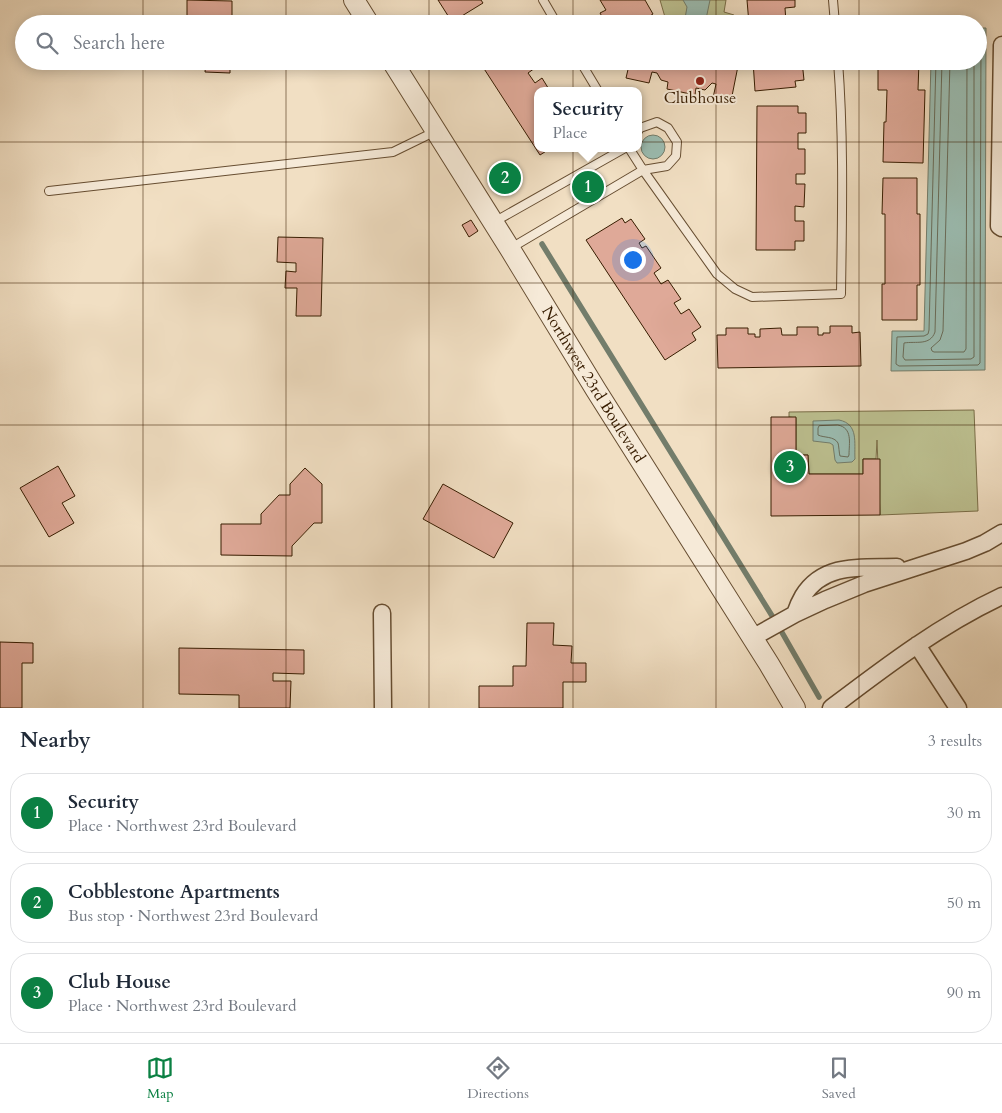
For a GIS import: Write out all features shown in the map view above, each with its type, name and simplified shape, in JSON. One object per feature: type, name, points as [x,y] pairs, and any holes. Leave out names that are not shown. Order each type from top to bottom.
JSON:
[{"type":"street","points":[[354,0],[363,15]]},
{"type":"street","points":[[1002,45],[999,226],[1002,228]]},
{"type":"street","name":"Northwest 23rd Boulevard","points":[[398,70],[795,708]]},
{"type":"street","points":[[752,638],[795,614],[864,584],[914,566],[966,551],[986,543],[1002,533]]},
{"type":"street","points":[[795,614],[803,595],[816,581],[832,572],[850,568],[914,566]]},
{"type":"street","points":[[831,708],[916,645],[976,608],[1002,596]]},
{"type":"street","points":[[382,613],[383,708]]},
{"type":"street","points":[[916,645],[958,708]]},
{"type":"lane","points":[[543,0],[552,15]]},
{"type":"lane","points":[[833,0],[834,15]]},
{"type":"lane","points":[[585,70],[596,87]]},
{"type":"lane","points":[[630,152],[717,274],[735,289],[752,297],[841,294],[842,164],[839,70]]},
{"type":"lane","points":[[510,249],[643,170],[667,166],[676,156],[677,142],[668,128],[657,122],[642,127]]},
{"type":"lane","points":[[49,191],[393,152],[436,131]]},
{"type":"lane","points":[[493,223],[620,152]]},
{"type":"green space","points":[[660,0],[726,0],[724,12],[734,15],[664,15]]},
{"type":"green space","points":[[974,410],[978,511],[880,515],[877,440],[876,459],[863,459],[863,474],[809,474],[808,455],[796,455],[796,418],[789,417],[789,412]]},
{"type":"water","points":[[683,0],[710,0],[707,15],[686,15],[687,7]]},
{"type":"water","points":[[931,70],[986,70],[985,370],[891,371],[892,331],[924,331]]},
{"type":"water","points":[[653,135],[658,136],[664,142],[665,147],[662,156],[653,159],[644,156],[642,142],[644,138]]},
{"type":"water","points":[[839,420],[845,422],[853,430],[855,459],[852,462],[837,463],[833,445],[813,441],[813,421]]},
{"type":"building","points":[[187,0],[232,1],[232,15],[187,15]]},
{"type":"building","points":[[438,0],[481,0],[483,3],[463,15],[448,15]]},
{"type":"building","points":[[600,0],[645,0],[653,14],[601,15],[600,13],[606,10]]},
{"type":"building","points":[[747,0],[795,0],[795,7],[785,8],[786,15],[748,15]]},
{"type":"building","points":[[205,70],[230,70],[230,73],[205,72]]},
{"type":"building","points":[[485,70],[532,70],[528,73],[535,83],[542,78],[548,87],[534,87],[534,146]]},
{"type":"building","name":"Clubhouse","points":[[628,70],[737,70],[731,101],[713,98],[716,84],[712,83],[705,90],[696,88],[695,95],[667,89],[668,82],[661,80],[657,73],[652,72],[649,83],[626,78]]},
{"type":"building","points":[[754,70],[803,70],[804,80],[795,81],[796,87],[755,91]]},
{"type":"building","points":[[878,70],[919,70],[918,90],[925,90],[923,163],[883,162],[887,90],[878,90]]},
{"type":"building","points":[[757,106],[798,106],[798,113],[806,113],[806,133],[798,133],[798,149],[805,149],[805,174],[796,174],[796,184],[805,184],[804,207],[795,206],[795,221],[804,221],[804,241],[795,241],[795,250],[756,250]]},
{"type":"building","points":[[591,177],[598,190],[586,197],[578,185]]},
{"type":"building","points":[[883,178],[917,178],[917,214],[920,214],[920,285],[917,285],[917,320],[882,320],[882,284],[885,284],[885,214],[882,214]]},
{"type":"building","points":[[622,218],[625,223],[631,219],[645,239],[639,243],[642,248],[646,246],[661,268],[654,273],[661,284],[668,280],[681,299],[674,303],[681,314],[689,309],[701,327],[692,333],[696,340],[665,360],[586,240]]},
{"type":"building","points":[[471,220],[478,231],[469,237],[462,225]]},
{"type":"building","points":[[278,237],[323,238],[321,316],[296,316],[297,288],[285,288],[286,271],[296,272],[296,263],[277,262]]},
{"type":"building","points":[[830,326],[852,326],[852,333],[860,332],[861,366],[718,368],[717,335],[726,335],[726,328],[748,328],[748,334],[755,334],[755,337],[760,337],[760,329],[781,328],[782,335],[797,335],[797,327],[818,327],[818,335],[823,335],[823,333],[830,333]]},
{"type":"building","points":[[771,417],[796,417],[796,455],[808,455],[809,474],[863,474],[863,459],[880,459],[880,515],[771,516]]},
{"type":"building","points":[[58,466],[75,496],[62,503],[74,523],[49,537],[20,488]]},
{"type":"building","points":[[305,468],[322,484],[322,523],[314,523],[292,546],[292,556],[221,555],[221,524],[261,524],[261,514],[279,495],[290,495],[290,484]]},
{"type":"building","points":[[443,484],[513,523],[494,558],[423,519]]},
{"type":"building","points":[[527,623],[554,623],[553,645],[572,646],[571,663],[586,663],[586,682],[563,682],[563,708],[479,708],[479,686],[513,686],[513,666],[526,666]]},
{"type":"building","points":[[0,642],[33,643],[33,663],[22,663],[22,708],[0,708]]},
{"type":"building","points":[[179,648],[304,650],[304,674],[273,673],[273,681],[291,681],[290,708],[239,708],[239,695],[179,694]]},
{"type":"waterway","points":[[542,244],[774,619]]},
{"type":"waterway","points":[[780,629],[819,697]]},
{"type":"place","name":"Clubhouse","points":[[700,81]]},
{"type":"place","name":"Cobblestone Apartments","points":[[505,178]]},
{"type":"place","name":"Security","points":[[588,187]]},
{"type":"place","name":"Club House","points":[[790,467]]}]
